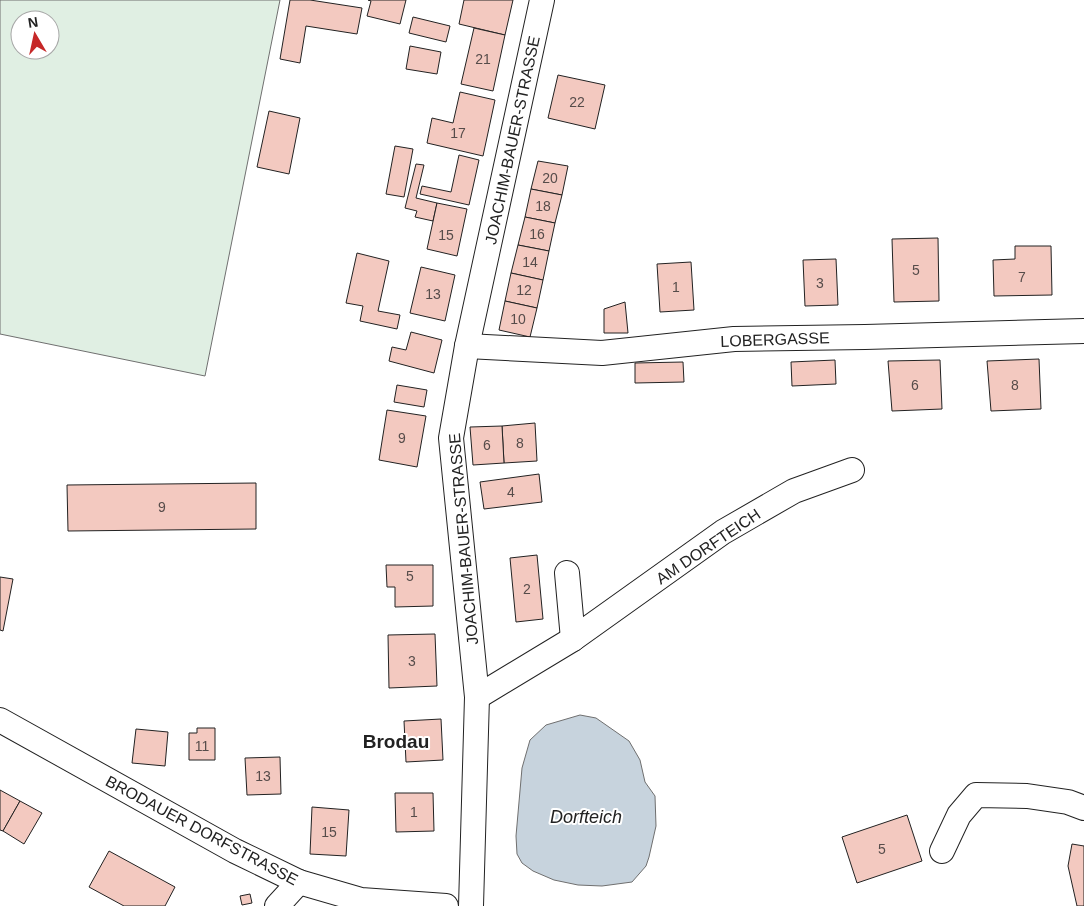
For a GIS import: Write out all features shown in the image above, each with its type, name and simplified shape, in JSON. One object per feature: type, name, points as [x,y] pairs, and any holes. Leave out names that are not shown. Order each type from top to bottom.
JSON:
[{"type":"street","name":"JOACHIM-BAUER-STRASSE","points":[[471,906],[477,697],[451,438],[467,346],[542,0]]},
{"type":"street","name":"LOBERGASSE","points":[[467,346],[602,353],[734,339],[865,338],[1084,331]]},
{"type":"street","name":"AM DORFTEICH","points":[[477,697],[573,639],[723,532],[794,491],[852,470]]},
{"type":"street","points":[[567,573],[573,639]]},
{"type":"street","name":"BRODAUER DORFSTRASSE","points":[[0,720],[235,851],[299,882],[360,900],[446,906]]},
{"type":"street","points":[[942,851],[960,815],[976,794],[1027,796],[1068,802],[1084,808]]},
{"type":"street","points":[[276,906],[299,882]]},
{"type":"green space","points":[[0,0],[280,0],[205,376],[0,334]]},
{"type":"water","name":"Dorfteich","points":[[580,715],[596,718],[629,741],[640,760],[645,782],[655,796],[656,826],[649,857],[646,866],[632,882],[602,886],[578,885],[554,880],[533,871],[522,863],[517,854],[516,836],[522,768],[530,740],[546,725]]},
{"type":"building","points":[[290,0],[310,0],[362,8],[357,34],[306,26],[300,63],[280,59]]},
{"type":"building","points":[[368,0],[406,0],[400,24],[367,16],[371,1]]},
{"type":"building","points":[[464,0],[513,0],[505,35],[459,24]]},
{"type":"building","points":[[413,17],[450,26],[446,42],[409,33]]},
{"type":"building","points":[[474,28],[505,35],[493,91],[461,84]]},
{"type":"building","points":[[410,46],[441,52],[437,74],[406,69]]},
{"type":"building","points":[[558,75],[605,85],[595,129],[548,118]]},
{"type":"building","points":[[460,92],[495,100],[483,156],[427,143],[432,118],[453,123]]},
{"type":"building","points":[[269,111],[300,118],[289,174],[257,167]]},
{"type":"building","points":[[395,146],[413,149],[404,197],[386,194]]},
{"type":"building","points":[[459,155],[479,160],[469,205],[420,194],[422,186],[451,192]]},
{"type":"building","points":[[538,161],[568,166],[562,195],[531,189]]},
{"type":"building","points":[[416,164],[424,165],[416,198],[437,203],[433,221],[415,217],[417,211],[405,208]]},
{"type":"building","points":[[531,189],[562,195],[555,223],[525,217]]},
{"type":"building","points":[[437,203],[467,209],[457,256],[427,249]]},
{"type":"building","points":[[525,217],[555,223],[549,251],[518,245]]},
{"type":"building","points":[[938,238],[939,301],[894,302],[892,239]]},
{"type":"building","points":[[518,245],[549,251],[543,280],[511,273]]},
{"type":"building","points":[[1015,246],[1051,246],[1052,295],[994,296],[993,260],[1015,259]]},
{"type":"building","points":[[357,253],[389,261],[378,311],[400,315],[397,329],[360,321],[363,306],[346,303]]},
{"type":"building","points":[[836,259],[838,305],[805,306],[803,260]]},
{"type":"building","points":[[691,262],[694,310],[660,312],[657,264]]},
{"type":"building","points":[[421,267],[455,275],[445,321],[410,313]]},
{"type":"building","points":[[511,273],[543,280],[537,308],[505,301]]},
{"type":"building","points":[[505,301],[537,308],[530,337],[499,330]]},
{"type":"building","points":[[625,302],[628,333],[604,333],[604,309]]},
{"type":"building","points":[[411,332],[442,340],[434,373],[389,361],[392,347],[406,350]]},
{"type":"building","points":[[1039,359],[1041,409],[991,411],[987,361]]},
{"type":"building","points":[[835,360],[836,384],[792,386],[791,362]]},
{"type":"building","points":[[940,360],[942,409],[892,411],[888,361]]},
{"type":"building","points":[[683,362],[684,382],[635,383],[635,363]]},
{"type":"building","points":[[397,385],[427,390],[424,407],[394,402]]},
{"type":"building","points":[[387,410],[426,416],[417,467],[379,460]]},
{"type":"building","points":[[535,423],[537,461],[504,463],[502,426]]},
{"type":"building","points":[[502,426],[504,463],[473,465],[470,427]]},
{"type":"building","points":[[539,474],[542,502],[484,509],[480,482]]},
{"type":"building","points":[[256,483],[256,529],[68,531],[67,485]]},
{"type":"building","points":[[537,555],[543,619],[516,622],[510,558]]},
{"type":"building","points":[[386,565],[433,565],[433,606],[395,607],[395,587],[387,587]]},
{"type":"building","points":[[0,577],[13,579],[3,631],[0,630]]},
{"type":"building","points":[[435,634],[437,686],[389,688],[388,635]]},
{"type":"building","points":[[441,719],[443,760],[406,762],[404,721]]},
{"type":"building","points":[[197,728],[215,728],[215,760],[189,760],[189,733],[197,733]]},
{"type":"building","points":[[136,729],[168,732],[165,766],[132,763]]},
{"type":"building","points":[[280,757],[281,794],[247,795],[245,758]]},
{"type":"building","points":[[0,790],[20,801],[3,831],[0,830]]},
{"type":"building","points":[[395,793],[433,793],[434,831],[396,832]]},
{"type":"building","points":[[20,801],[42,813],[24,844],[3,831]]},
{"type":"building","points":[[312,807],[349,810],[346,856],[310,854]]},
{"type":"building","points":[[907,815],[922,861],[857,883],[842,837]]},
{"type":"building","points":[[1072,844],[1084,846],[1084,906],[1077,906],[1068,866]]},
{"type":"building","points":[[109,851],[175,887],[165,906],[124,906],[89,887]]},
{"type":"building","points":[[250,894],[252,903],[242,905],[240,896]]},
{"type":"district","name":"Brodau","points":[[396,741]]}]
